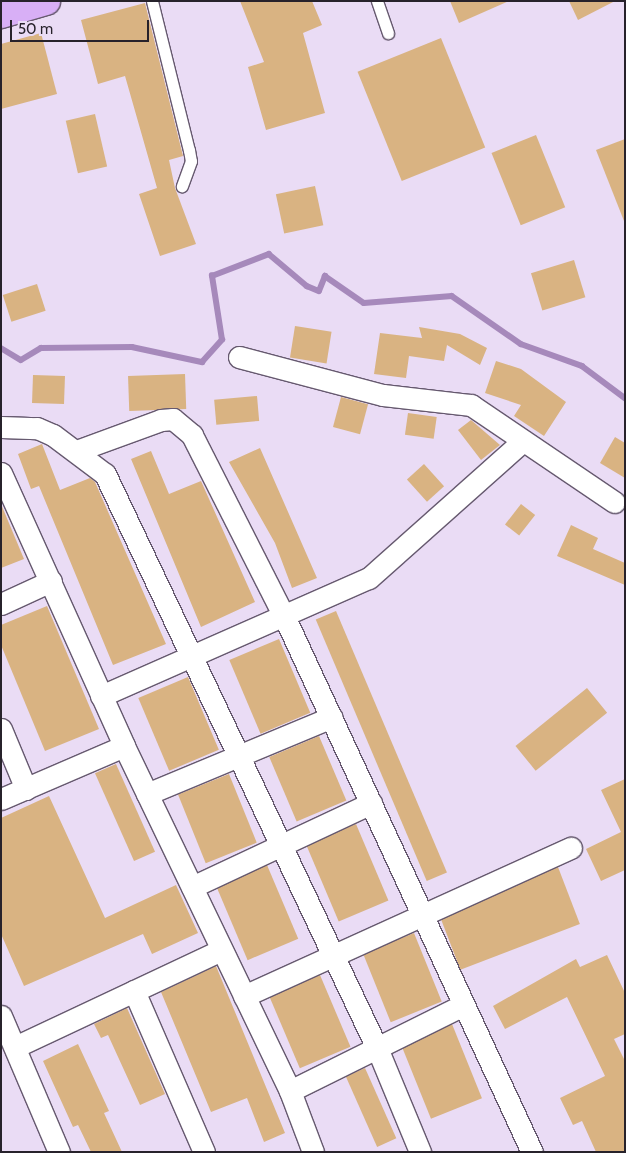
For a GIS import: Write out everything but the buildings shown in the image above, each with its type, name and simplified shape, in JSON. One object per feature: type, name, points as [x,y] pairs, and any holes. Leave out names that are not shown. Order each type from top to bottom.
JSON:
[{"type":"highway","points":[[1,14],[46,1]]},
{"type":"street","points":[[240,357],[383,395],[470,405],[614,502]]},
{"type":"street","points":[[79,450],[160,420],[173,419],[184,426],[285,618],[332,717],[420,914],[532,1152]]},
{"type":"street","points":[[1,427],[37,428],[79,450],[105,474],[189,656],[240,755],[377,1048],[420,1152]]},
{"type":"street","points":[[101,696],[189,656],[285,618],[368,578],[523,441]]},
{"type":"street","points":[[1,473],[124,746],[290,1091],[313,1152]]},
{"type":"street","points":[[1,604],[51,581]]},
{"type":"street","points":[[147,794],[332,717]]},
{"type":"street","points":[[1,728],[26,789]]},
{"type":"street","points":[[1,799],[124,746]]},
{"type":"street","points":[[192,887],[280,844],[371,803]]},
{"type":"street","points":[[244,996],[420,914],[571,848]]},
{"type":"street","points":[[15,1048],[221,950]]},
{"type":"street","points":[[134,991],[204,1152]]},
{"type":"street","points":[[290,1091],[463,1005]]},
{"type":"street","points":[[1,1016],[58,1152]]},
{"type":"lane","points":[[152,1],[191,161],[182,186]]},
{"type":"lane","points":[[377,1],[388,33]]},
{"type":"waterway","points":[[1,348],[21,360],[41,348],[132,347],[202,362],[222,340],[212,276],[269,254],[307,286],[319,291],[325,276],[364,303],[452,296],[521,344],[582,366],[625,398]]}]
